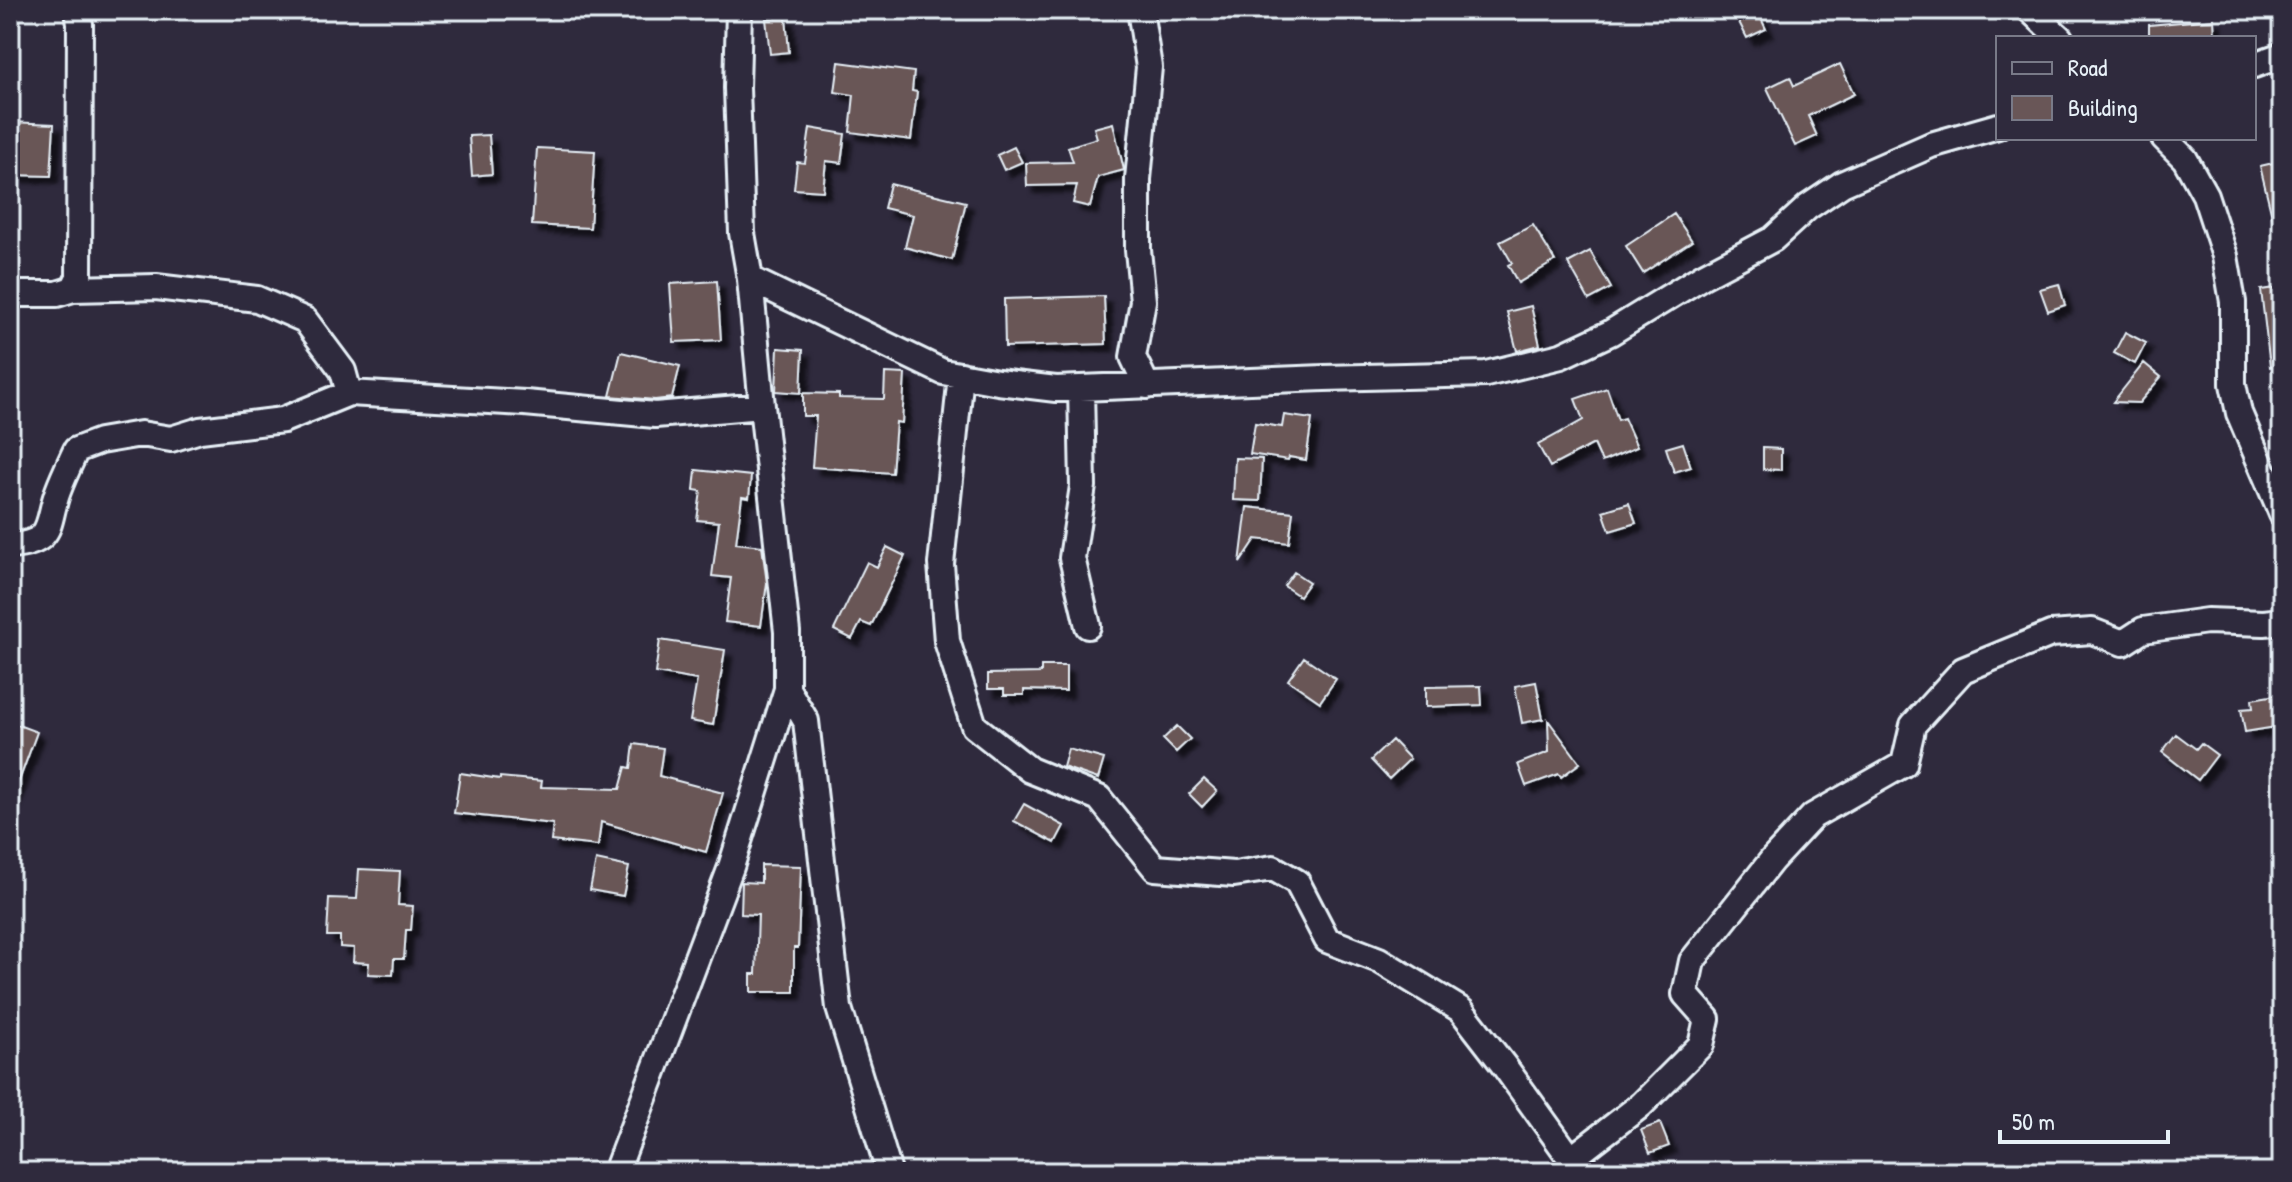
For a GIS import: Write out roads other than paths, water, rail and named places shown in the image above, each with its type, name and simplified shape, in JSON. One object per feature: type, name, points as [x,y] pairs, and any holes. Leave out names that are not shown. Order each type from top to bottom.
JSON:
[{"type":"street","points":[[73,289],[79,277],[78,10]]},
{"type":"street","points":[[616,1172],[731,867],[787,689],[787,632],[750,279],[742,233],[737,88],[739,10]]},
{"type":"street","points":[[1140,10],[1149,67],[1138,179],[1138,250],[1143,301],[1133,357],[1147,386]]},
{"type":"street","points":[[2030,10],[2058,36]]},
{"type":"street","points":[[2256,64],[2282,55]]},
{"type":"street","points":[[750,279],[943,372],[998,382],[1056,389],[1486,374],[1561,356],[1610,333],[1703,276],[1773,239],[1808,207],[1842,184],[1931,145],[1996,127]]},
{"type":"street","points":[[2166,140],[2185,159],[2205,195],[2225,256],[2233,302],[2233,384],[2239,413],[2282,514]]},
{"type":"street","points":[[10,294],[156,287],[257,299],[305,320],[343,371],[349,393]]},
{"type":"street","points":[[961,375],[941,564],[947,641],[974,726],[1030,770],[1099,798],[1155,868],[1234,874],[1273,868],[1297,882],[1327,940],[1379,960],[1461,1010],[1571,1159],[1641,1105],[1701,1045],[1707,1019],[1685,994],[1692,961],[1772,860],[1813,816],[1904,764],[1913,725],[1963,670],[2051,634],[2092,631],[2123,643],[2143,630],[2207,621],[2282,621]]},
{"type":"street","points":[[1081,388],[1083,486],[1072,558],[1088,626]]},
{"type":"street","points":[[10,546],[36,541],[48,529],[57,493],[76,450],[100,441],[141,434],[171,439],[200,430],[283,420],[349,393],[525,403],[655,415],[762,406]]},
{"type":"street","points":[[787,689],[806,721],[839,1008],[889,1172]]}]
